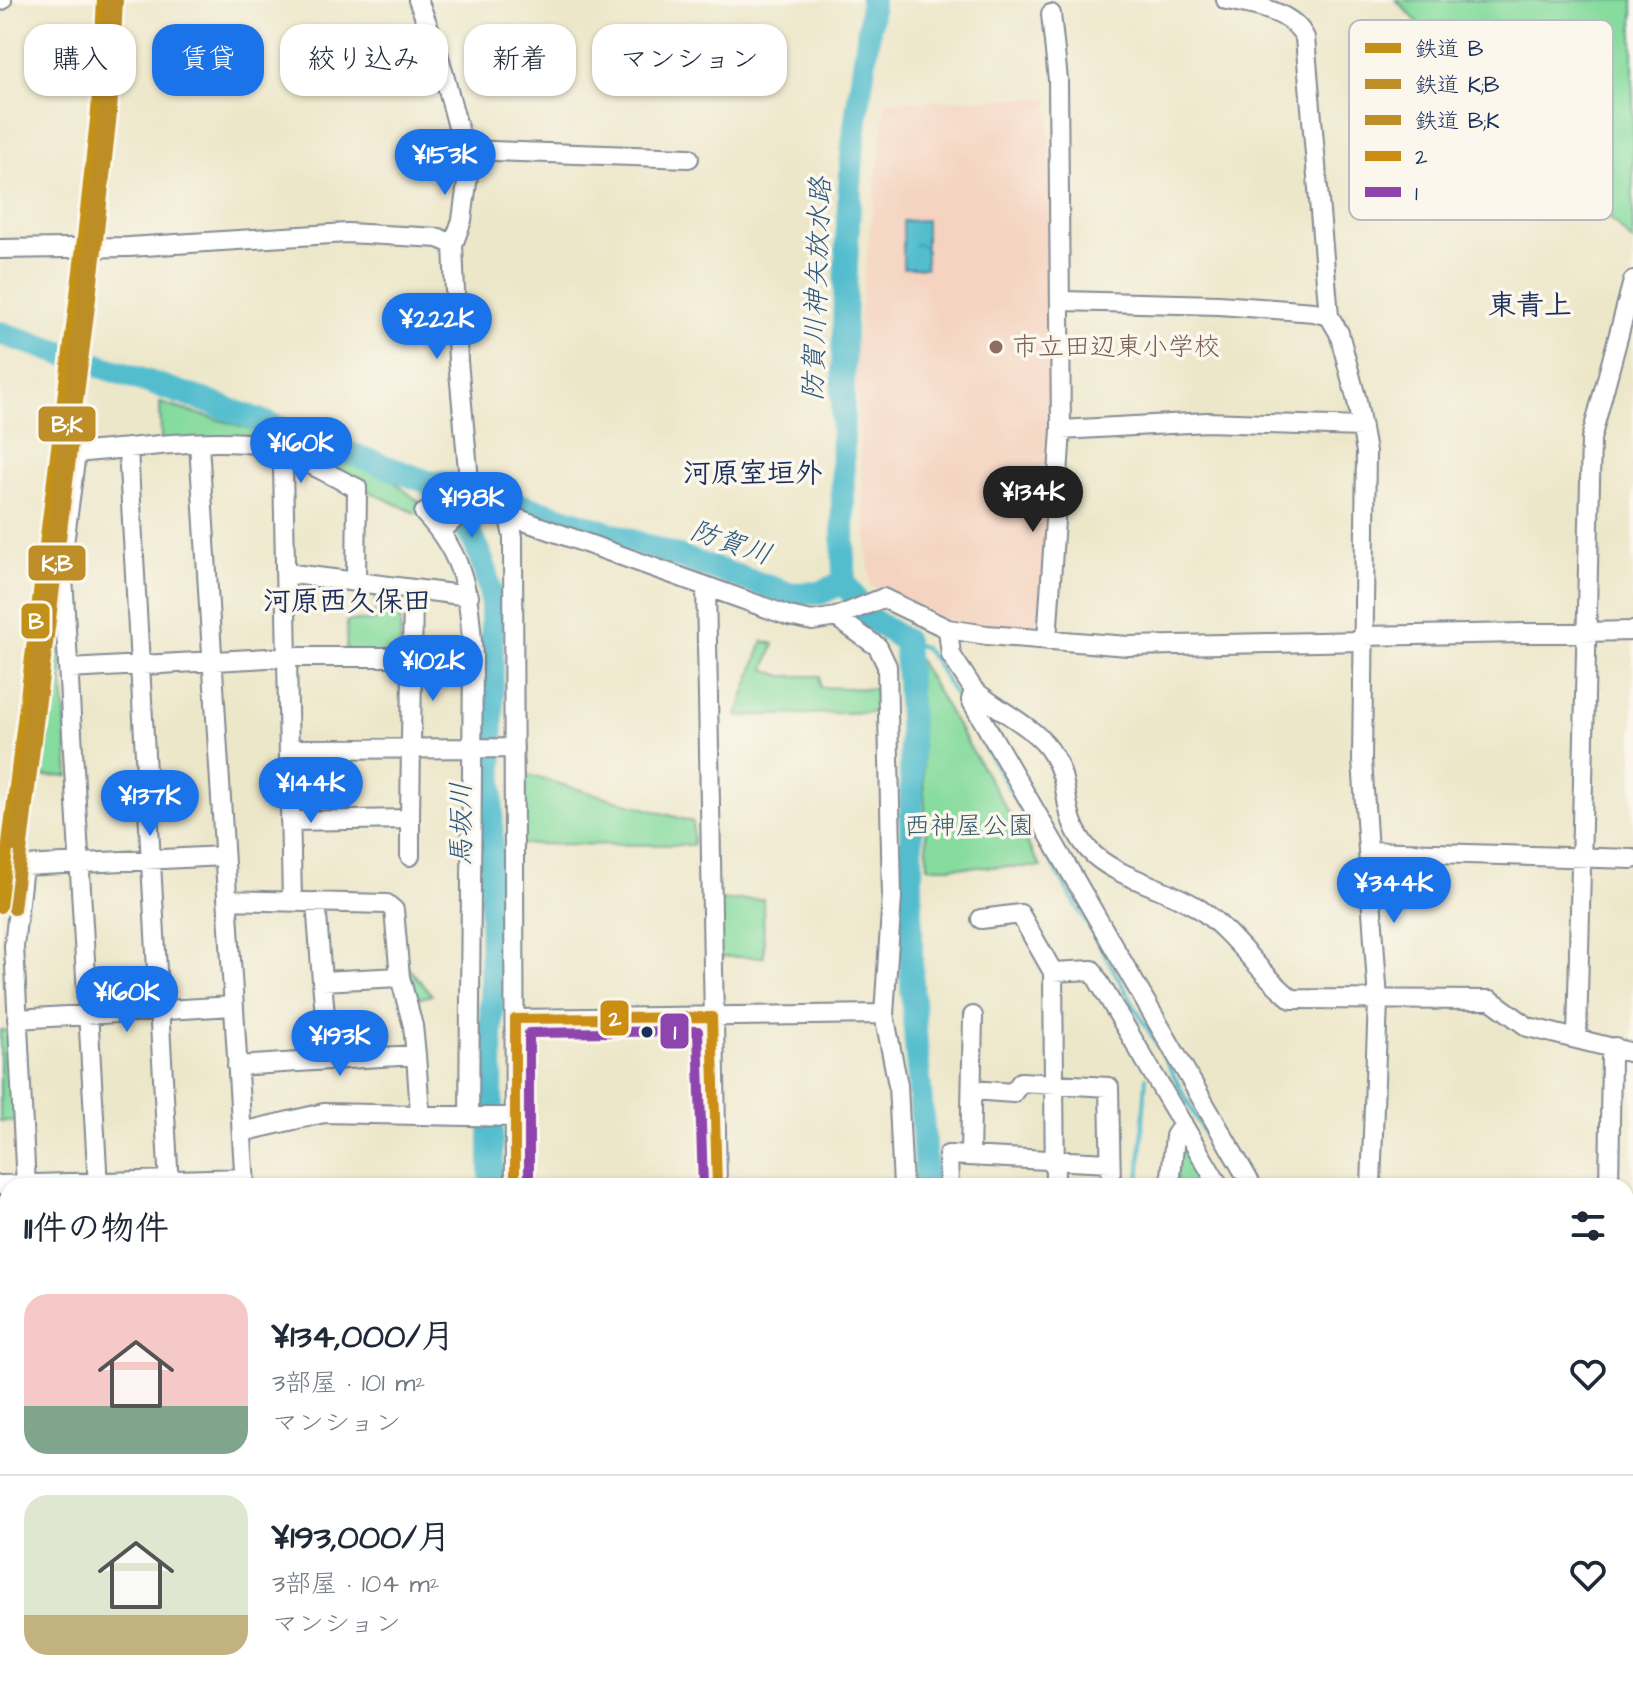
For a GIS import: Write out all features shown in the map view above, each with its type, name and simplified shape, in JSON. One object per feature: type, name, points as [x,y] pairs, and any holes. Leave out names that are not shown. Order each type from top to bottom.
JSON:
[{"type":"street","points":[[418,0],[437,49],[469,168],[467,194],[453,245],[468,496],[445,528]]},
{"type":"street","points":[[1226,0],[1281,15],[1299,25],[1305,38],[1329,316],[1339,333],[1366,452],[1362,760],[1378,1001],[1371,1178]]},
{"type":"street","points":[[1047,640],[1061,430],[1062,301],[1058,80],[1051,14]]},
{"type":"street","points":[[466,150],[689,158]]},
{"type":"street","points":[[0,249],[129,247],[347,233],[439,238],[453,245]]},
{"type":"street","points":[[1577,1038],[1591,439],[1633,281]]},
{"type":"street","points":[[1062,301],[1219,305],[1329,316]]},
{"type":"street","points":[[1061,430],[1207,422],[1362,427]]},
{"type":"street","points":[[199,444],[245,1178]]},
{"type":"street","points":[[98,1178],[79,863],[80,828],[62,559],[76,453],[199,444],[261,445],[286,455],[357,488],[356,582]]},
{"type":"street","points":[[128,449],[169,1178]]},
{"type":"street","points":[[286,455],[283,467],[292,901]]},
{"type":"street","points":[[468,496],[509,518],[812,621],[883,598],[948,629],[1128,646],[1633,631]]},
{"type":"street","points":[[424,513],[445,528],[458,557],[469,596],[478,749],[475,1116]]},
{"type":"street","points":[[509,518],[513,537],[508,748],[515,1019],[512,1117],[515,1178]]},
{"type":"street","points":[[285,573],[413,592],[469,596]]},
{"type":"street","points":[[706,587],[717,1178]]},
{"type":"street","points":[[410,856],[413,592]]},
{"type":"street","points":[[841,614],[878,647],[887,666],[892,897],[884,1014],[898,1085],[903,1178]]},
{"type":"street","points":[[948,629],[951,655],[974,690],[1040,739],[1053,754],[1061,773],[1073,830],[1092,854],[1202,911],[1267,979],[1292,999],[1491,1000],[1528,1027],[1624,1050]]},
{"type":"street","points":[[69,669],[287,657],[473,657]]},
{"type":"street","points":[[974,690],[971,700],[1247,1178]]},
{"type":"street","points":[[289,749],[508,748]]},
{"type":"street","points":[[290,821],[410,819]]},
{"type":"street","points":[[1368,851],[1582,855],[1633,859]]},
{"type":"street","points":[[26,1178],[14,946],[23,866],[223,856]]},
{"type":"street","points":[[227,900],[387,904],[394,910],[400,977],[413,1026],[420,1113]]},
{"type":"street","points":[[316,902],[329,1060]]},
{"type":"street","points":[[981,919],[1020,914],[1053,972],[1051,1074],[1056,1085],[1055,1178]]},
{"type":"street","points":[[1053,972],[1125,967]]},
{"type":"street","points":[[1092,970],[1214,1178]]},
{"type":"street","points":[[322,981],[400,977]]},
{"type":"street","points":[[17,1019],[233,1006]]},
{"type":"street","points":[[515,1019],[884,1014]]},
{"type":"street","points":[[970,1156],[973,1016]]},
{"type":"street","points":[[1609,1178],[1611,1058],[1624,1050]]},
{"type":"street","points":[[237,1066],[416,1055]]},
{"type":"street","points":[[972,1090],[1013,1093],[1021,1082],[1109,1087],[1111,1178]]},
{"type":"street","points":[[242,1132],[324,1113],[512,1117]]},
{"type":"street","points":[[1171,1178],[1175,1136],[1183,1124]]},
{"type":"street","points":[[949,1178],[948,1155],[1110,1163]]},
{"type":"shaded area","points":[[1049,98],[1052,436],[1041,616],[1028,631],[945,619],[870,585],[854,360],[886,101]]},
{"type":"green space","points":[[1396,0],[1633,0],[1633,242],[1611,220],[1613,20],[1416,20]]},
{"type":"green space","points":[[160,403],[261,432],[391,479],[426,508],[415,513],[262,441],[161,440]]},
{"type":"green space","points":[[50,589],[57,590],[69,776],[31,777]]},
{"type":"green space","points":[[375,594],[401,600],[400,655],[346,655],[347,621],[375,621]]},
{"type":"green space","points":[[763,641],[774,644],[765,669],[782,676],[820,676],[820,687],[875,689],[876,712],[737,716]]},
{"type":"green space","name":"西神屋公園","points":[[917,658],[1041,867],[928,867]]},
{"type":"green space","points":[[518,772],[693,822],[693,845],[518,844]]},
{"type":"green space","points":[[763,899],[764,957],[715,957],[715,901]]},
{"type":"green space","points":[[400,958],[432,995],[408,1001]]},
{"type":"green space","points":[[0,1030],[11,1031],[16,1122],[0,1121]]},
{"type":"green space","points":[[1178,1152],[1190,1152],[1203,1178],[1176,1178]]},
{"type":"water","points":[[926,220],[926,268],[903,268],[903,221]]},
{"type":"waterway","name":"防賀川神矢放水路","points":[[844,582],[846,263],[854,137],[872,0]]},
{"type":"waterway","name":"防賀川","points":[[0,333],[206,401],[428,482],[451,484],[569,520],[790,594],[820,593],[844,582]]},
{"type":"waterway","name":"馬坂川","points":[[428,482],[471,535],[482,561],[492,600],[491,1178]]},
{"type":"waterway","name":"防賀川","points":[[844,582],[868,617],[905,641],[911,758],[912,983],[926,1178]]},
{"type":"waterway","points":[[905,641],[923,647],[935,661],[1165,1059],[1228,1178]]},
{"type":"waterway","points":[[1140,1178],[1146,1077]]},
{"type":"rail line","name":"B","points":[[0,907],[82,247],[97,111],[103,0]]},
{"type":"rail line","name":"B;K","points":[[14,846],[89,249],[104,111],[109,1]]},
{"type":"rail line","name":"K;B","points":[[14,909],[96,249],[111,113],[117,1]]},
{"type":"transit line","name":"2","points":[[515,1178],[515,1019],[712,1017],[717,1178]]},
{"type":"transit line","name":"1","points":[[529,1178],[529,1033],[698,1031],[703,1178]]},
{"type":"place","name":"市立田辺東小学校","points":[[996,347]]},
{"type":"district","name":"東青上","points":[[1530,305]]},
{"type":"district","name":"河原室垣外","points":[[753,473]]},
{"type":"district","name":"河原西久保田","points":[[347,601]]}]
